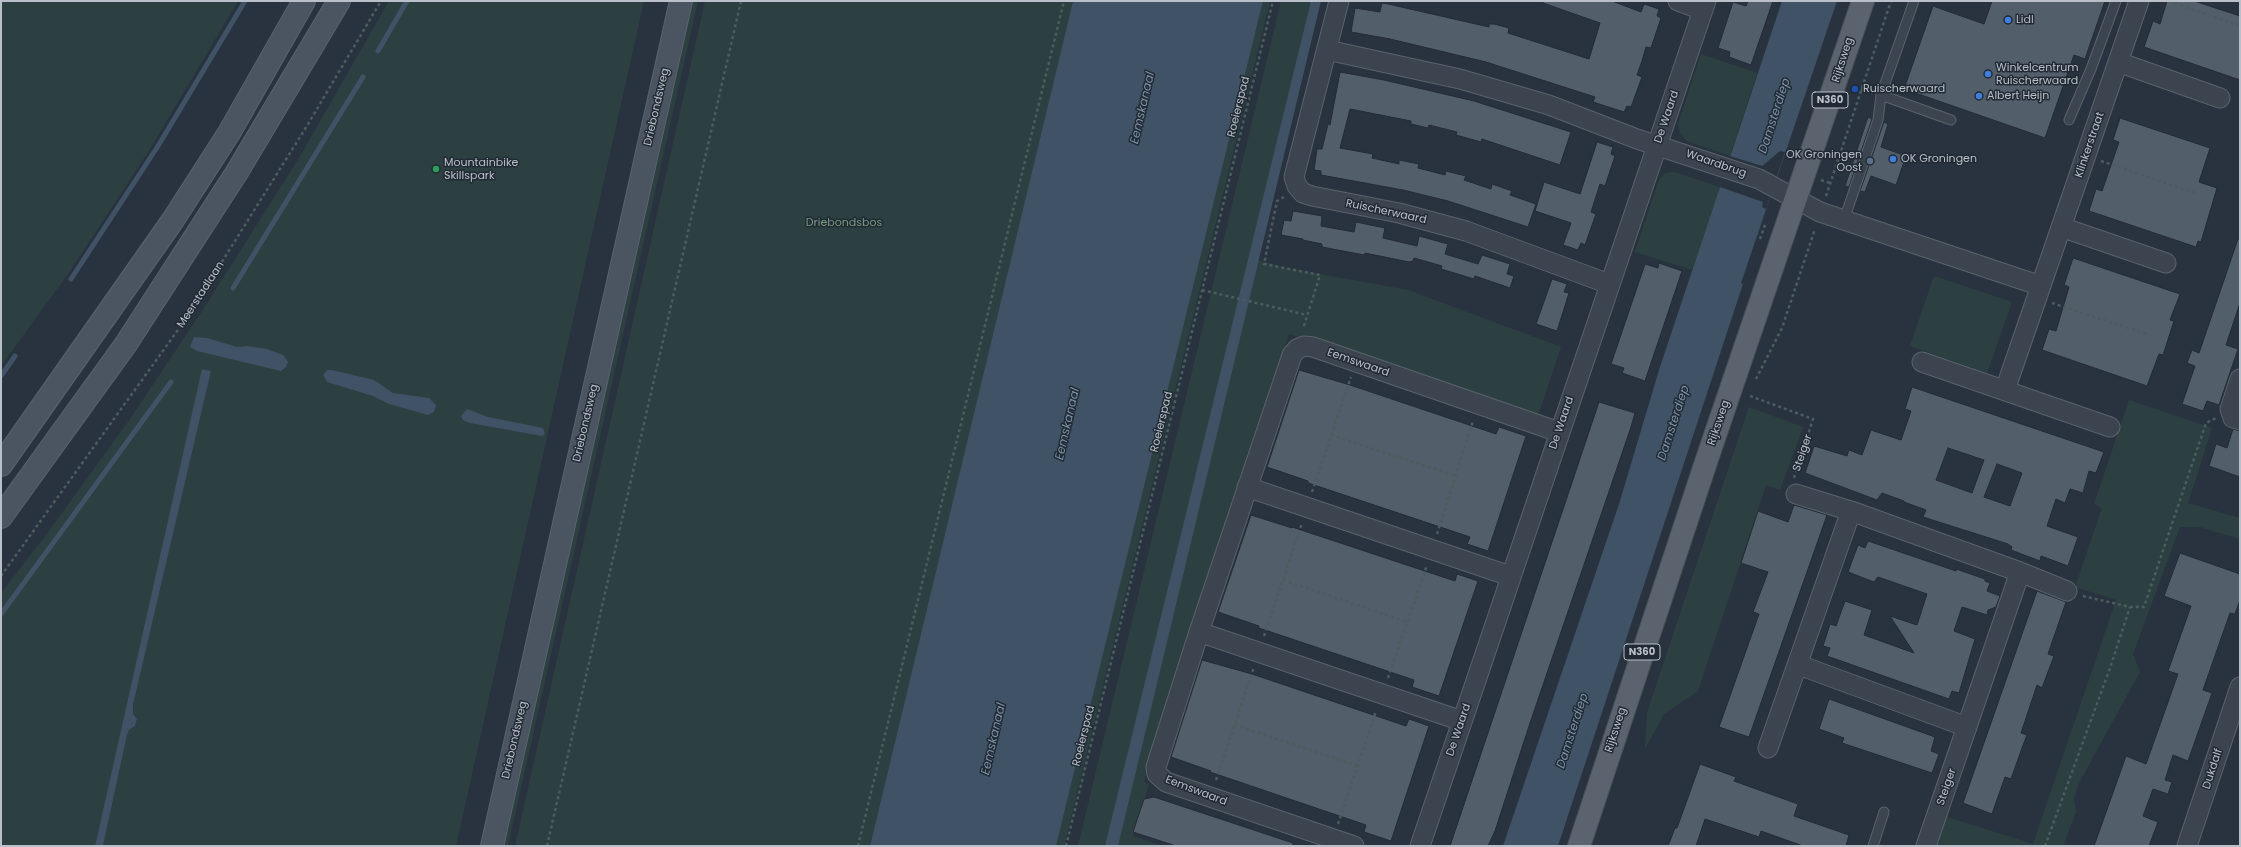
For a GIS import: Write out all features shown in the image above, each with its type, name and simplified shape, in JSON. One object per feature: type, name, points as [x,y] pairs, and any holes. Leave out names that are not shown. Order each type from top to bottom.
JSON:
[{"type":"main road","points":[[1,466],[172,220],[229,133],[304,1]]},
{"type":"main road","points":[[1,517],[130,337],[237,172],[339,1]]},
{"type":"main road","name":"Driebondsweg","points":[[492,846],[681,1]]},
{"type":"main road","name":"Rijksweg","points":[[1579,846],[1707,459],[1797,199],[1863,1]]},
{"type":"street","points":[[1297,186],[1294,177],[1339,1]]},
{"type":"street","points":[[1678,1],[1704,6]]},
{"type":"street","name":"Klinkerstraat","points":[[2006,390],[2139,1]]},
{"type":"street","name":"De Waard","points":[[1420,846],[1510,576],[1704,6]]},
{"type":"street","points":[[1327,50],[1460,79],[1549,105],[1657,145]]},
{"type":"street","points":[[2118,62],[2220,98]]},
{"type":"street","name":"Waardbrug","points":[[1657,145],[1759,179],[1820,212],[1844,220]]},
{"type":"street","name":"Ruischerwaard","points":[[1297,186],[1303,192],[1312,196],[1399,213],[1466,230],[1609,284]]},
{"type":"street","points":[[1844,220],[2039,292]]},
{"type":"street","points":[[2061,227],[2166,263]]},
{"type":"street","name":"Eemswaard","points":[[1354,846],[1166,782],[1157,774],[1156,767],[1288,363],[1297,349],[1304,346],[1313,347],[1559,432]]},
{"type":"street","points":[[1922,362],[2110,427]]},
{"type":"street","points":[[2235,415],[2240,379]]},
{"type":"street","points":[[1247,487],[1510,576]]},
{"type":"street","points":[[1796,494],[1851,511],[2020,572],[2067,591]]},
{"type":"street","points":[[1768,748],[1799,666],[1851,511]]},
{"type":"street","name":"Steiger","points":[[1926,846],[2020,572]]},
{"type":"street","points":[[1199,632],[1462,721]]},
{"type":"street","points":[[1799,666],[1967,727]]},
{"type":"street","name":"Dukdalf","points":[[2187,846],[2239,690]]},
{"type":"lane","points":[[1844,220],[1878,120],[1881,95],[1914,1]]},
{"type":"lane","points":[[2069,120],[2091,69],[2116,1]]},
{"type":"lane","points":[[1881,95],[1951,120]]},
{"type":"lane","points":[[1873,846],[1884,812]]},
{"type":"path","name":"Meerstadlaan","points":[[1,576],[188,316],[305,129],[381,1]]},
{"type":"path","points":[[547,846],[741,1]]},
{"type":"path","points":[[858,846],[1064,1]]},
{"type":"path","name":"Roeierspad","points":[[1066,846],[1273,1]]},
{"type":"path","points":[[2169,1],[2240,26]]},
{"type":"path","points":[[2086,156],[2195,194]]},
{"type":"path","points":[[1297,186],[1277,202],[1264,264],[1320,274],[1297,349]]},
{"type":"path","points":[[1760,239],[1766,221]]},
{"type":"path","points":[[1202,290],[1307,315]]},
{"type":"path","points":[[2039,292],[2147,334]]},
{"type":"path","points":[[1210,798],[1356,362]]},
{"type":"path","name":"Steiger","points":[[1750,396],[1813,419],[1791,486],[1796,494]]},
{"type":"path","points":[[1333,839],[1432,550],[1478,404]]},
{"type":"path","points":[[2067,591],[2097,601],[2130,607],[2144,607],[2206,424],[2235,415]]},
{"type":"path","points":[[1331,435],[1456,476]]},
{"type":"path","points":[[1283,580],[1407,622]]},
{"type":"path","points":[[2045,846],[2108,675],[2130,607]]},
{"type":"path","points":[[1235,725],[1358,766]]},
{"type":"green space","points":[[1,1],[238,1],[150,149],[68,274],[1,366]]},
{"type":"green space","points":[[389,1],[644,1],[456,846],[103,846],[127,735],[129,730],[135,726],[137,719],[133,714],[133,705],[211,371],[203,369],[95,846],[1,846],[1,593],[46,535],[130,419],[204,308],[299,158]]},
{"type":"green space","points":[[689,1],[698,1],[508,846],[501,846]]},
{"type":"green space","name":"Driebondsbos","points":[[705,1],[1073,1],[870,846],[515,846]]},
{"type":"green space","points":[[1263,1],[1270,1],[1064,846],[1056,846]]},
{"type":"green space","points":[[1281,1],[1313,1],[1250,258],[1287,268],[1408,290],[1561,347],[1538,416],[1289,334],[1236,504],[1144,782],[1149,784],[1133,836],[1163,846],[1078,846]]},
{"type":"green space","points":[[1701,54],[1757,73],[1730,156],[1687,141],[1680,134],[1678,124]]},
{"type":"green space","points":[[1675,172],[1720,187],[1692,270],[1635,252],[1659,180],[1665,173]]},
{"type":"green space","points":[[1934,276],[2012,302],[1987,373],[1910,346]]},
{"type":"green space","points":[[2129,400],[2212,428],[2188,503],[2240,518],[2240,539],[2200,527],[2180,527],[2133,654],[2140,672],[2079,783],[2074,798],[2076,812],[2063,846],[1936,846],[1947,817],[2033,844],[2116,600],[2075,587],[2102,508],[2094,504]]},
{"type":"green space","points":[[1749,407],[1803,427],[1780,490],[1766,485],[1698,691],[1664,714],[1645,749],[1647,713]]},
{"type":"water","name":"Eemskanaal","points":[[1073,1],[1263,1],[1056,846],[870,846]]},
{"type":"water","points":[[1311,1],[1321,1],[1118,846],[1105,846]]},
{"type":"water","name":"Damsterdiep","points":[[1782,1],[1837,1],[1741,283],[1743,284],[1558,846],[1503,846],[1620,501],[1659,370]]},
{"type":"water","points":[[194,337],[207,338],[237,347],[247,346],[267,349],[283,355],[288,362],[286,367],[281,371],[197,351],[190,347]]},
{"type":"water","points":[[202,369],[211,371],[133,705],[133,714],[137,719],[135,726],[129,730],[127,735],[103,846],[95,846]]},
{"type":"water","points":[[327,370],[374,380],[393,393],[429,398],[436,405],[434,412],[428,415],[389,404],[373,396],[327,382],[323,375]]},
{"type":"water","points":[[467,409],[488,417],[543,428],[545,434],[542,436],[470,423],[463,420],[461,416]]},
{"type":"pier","points":[[1780,151],[1785,152],[1766,209],[1762,207],[1763,202],[1720,187],[1730,156],[1762,166]]},
{"type":"building","points":[[1544,1],[1612,1],[1641,12],[1644,4],[1659,9],[1657,16],[1661,18],[1651,48],[1646,47],[1637,75],[1642,77],[1631,107],[1627,106],[1624,112],[1593,102],[1595,97],[1486,62],[1390,39],[1351,32],[1355,8],[1380,12],[1382,3],[1489,27],[1489,24],[1494,24],[1509,28],[1508,33],[1589,59],[1600,23],[1543,3]]},
{"type":"building","points":[[1748,1],[1773,1],[1751,65],[1729,57],[1730,52],[1718,48],[1733,2],[1746,6]]},
{"type":"building","name":"Winkelcentrum Ruischerwaard","points":[[1992,1],[2105,1],[2085,59],[2074,55],[2045,138],[1904,89],[1933,6],[1984,24]]},
{"type":"building","points":[[2167,1],[2194,1],[2240,16],[2240,80],[2144,47],[2153,21],[2160,24]]},
{"type":"building","points":[[1340,72],[1384,80],[1474,101],[1571,132],[1560,165],[1482,139],[1481,142],[1456,135],[1457,132],[1429,125],[1428,128],[1411,124],[1411,121],[1350,109],[1340,148],[1373,154],[1372,158],[1399,164],[1399,160],[1419,164],[1418,168],[1445,175],[1446,171],[1466,176],[1464,180],[1491,189],[1492,184],[1512,191],[1510,195],[1536,204],[1528,227],[1448,201],[1403,190],[1321,175],[1321,171],[1314,170],[1317,149],[1322,149],[1328,124],[1330,125]]},
{"type":"building","points":[[1868,117],[1872,119],[1849,187],[1845,186]]},
{"type":"building","points":[[2120,118],[2210,148],[2199,182],[2217,188],[2201,242],[2198,241],[2196,247],[2089,211],[2096,189],[2102,191],[2119,142],[2113,140]]},
{"type":"building","points":[[1884,122],[1888,124],[1881,147],[1906,156],[1896,185],[1871,176],[1865,192],[1860,191]]},
{"type":"building","points":[[1597,142],[1613,147],[1611,154],[1615,156],[1605,186],[1600,184],[1591,212],[1596,214],[1585,245],[1581,243],[1578,250],[1563,245],[1571,223],[1535,211],[1544,182],[1580,194]]},
{"type":"building","points":[[1293,211],[1322,216],[1321,226],[1354,232],[1356,222],[1385,228],[1383,238],[1417,246],[1419,236],[1448,244],[1445,254],[1478,264],[1482,255],[1510,264],[1507,274],[1514,276],[1510,288],[1475,276],[1474,279],[1441,269],[1442,266],[1414,258],[1413,261],[1409,262],[1365,253],[1364,255],[1322,247],[1322,244],[1281,235],[1284,220],[1291,221]]},
{"type":"building","points":[[2238,239],[2240,239],[2240,303],[2226,345],[2238,349],[2219,405],[2207,401],[2203,411],[2182,404],[2195,366],[2187,363],[2192,350],[2199,353]]},
{"type":"building","points":[[2073,258],[2180,294],[2170,320],[2174,321],[2163,355],[2159,354],[2147,386],[2042,350],[2049,329],[2056,331],[2069,287],[2064,285]]},
{"type":"building","points":[[1659,263],[1682,271],[1645,381],[1622,373],[1624,368],[1611,364],[1645,264],[1658,268]]},
{"type":"building","points":[[1552,279],[1567,284],[1564,292],[1569,293],[1557,331],[1536,324]]},
{"type":"building","points":[[1299,370],[1350,385],[1496,434],[1499,427],[1526,436],[1488,551],[1467,544],[1470,537],[1308,483],[1308,481],[1267,467]]},
{"type":"building","points":[[1912,387],[2104,452],[2096,473],[2089,471],[2083,493],[2070,489],[2065,503],[2056,499],[2047,526],[2078,537],[2068,566],[2041,556],[2040,561],[2011,550],[2012,547],[2008,544],[1923,517],[1926,510],[1882,493],[1877,500],[1805,473],[1814,446],[1847,456],[1849,450],[1862,455],[1871,430],[1901,440],[1911,411],[1905,409]],"holes":[[[1948,448],[1984,460],[1972,493],[1936,480]],[[1997,464],[2022,473],[2010,506],[1984,497]]]},
{"type":"building","points":[[1599,402],[1635,413],[1631,427],[1530,723],[1495,831],[1488,846],[1450,846]]},
{"type":"building","points":[[2233,429],[2240,431],[2240,477],[2209,466],[2216,444],[2227,448]]},
{"type":"building","points":[[1794,505],[1827,515],[1749,737],[1719,727],[1759,614],[1753,612],[1768,572],[1741,563],[1758,511],[1788,522]]},
{"type":"building","points":[[1251,515],[1292,527],[1455,581],[1457,574],[1478,581],[1439,696],[1412,687],[1414,680],[1259,628],[1259,626],[1218,612]]},
{"type":"building","points":[[1868,541],[1956,571],[1956,569],[1985,579],[1985,581],[1990,583],[1987,591],[2000,596],[1996,607],[1988,610],[1987,615],[1962,607],[1954,631],[1975,639],[1959,693],[1952,691],[1949,699],[1827,656],[1830,648],[1823,646],[1830,624],[1836,626],[1845,601],[1872,610],[1864,635],[1914,653],[1890,616],[1917,625],[1927,594],[1878,577],[1874,582],[1848,572],[1858,545],[1865,548]]},
{"type":"building","points":[[2180,553],[2240,574],[2240,600],[2235,614],[2230,613],[2203,690],[2212,693],[2188,761],[2173,755],[2165,780],[2172,782],[2168,794],[2153,789],[2143,816],[2158,822],[2149,846],[2094,846],[2126,756],[2146,764],[2178,674],[2168,671],[2191,606],[2164,596]]},
{"type":"building","points":[[2037,591],[2066,602],[2048,654],[2054,656],[2042,688],[2037,685],[2021,733],[2027,735],[2011,779],[2005,777],[1992,814],[1963,803]]},
{"type":"building","points":[[1202,660],[1252,674],[1406,726],[1409,719],[1429,726],[1391,841],[1364,832],[1366,825],[1210,772],[1211,771],[1171,757]]},
{"type":"building","points":[[1829,699],[1935,737],[1931,751],[1939,754],[1932,773],[1842,743],[1844,738],[1819,729]]},
{"type":"building","points":[[1700,764],[1736,777],[1734,781],[1798,804],[1794,816],[1849,835],[1846,846],[1803,846],[1761,831],[1759,837],[1705,819],[1696,846],[1668,846],[1675,828],[1677,828]]},
{"type":"building","points":[[1154,797],[1293,843],[1293,846],[1176,846],[1133,832],[1144,799]]},
{"type":"waterway","points":[[71,279],[158,146],[245,1]]},
{"type":"waterway","points":[[378,51],[407,1]]},
{"type":"waterway","points":[[233,288],[363,77]]},
{"type":"waterway","points":[[1,376],[15,356]]},
{"type":"waterway","points":[[1,614],[171,382]]},
{"type":"place","name":"Lidl","points":[[2008,20]]},
{"type":"place","name":"Winkelcentrum Ruischerwaard","points":[[1988,74]]},
{"type":"place","name":"Ruischerwaard","points":[[1855,89]]},
{"type":"place","name":"Albert Heijn","points":[[1979,96]]},
{"type":"place","name":"OK Groningen","points":[[1893,159]]},
{"type":"place","name":"OK Groningen Oost","points":[[1870,161]]},
{"type":"place","name":"Mountainbike Skillspark","points":[[436,169]]}]
